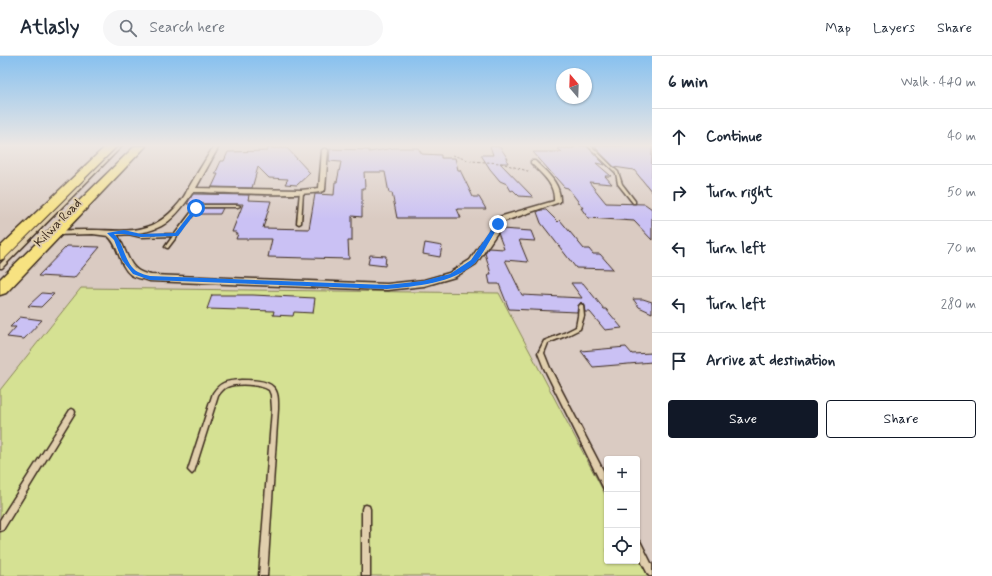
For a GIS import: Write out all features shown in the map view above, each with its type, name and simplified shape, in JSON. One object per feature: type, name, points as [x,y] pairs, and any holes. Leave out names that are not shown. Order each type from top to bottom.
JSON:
[{"type":"highway","points":[[0,246],[78,170]]},
{"type":"highway","name":"Kilwa Road","points":[[0,255],[87,170]]},
{"type":"highway","name":"Kilwa Road","points":[[0,280],[107,170]]},
{"type":"highway","points":[[0,289],[117,170]]},
{"type":"street","points":[[55,233],[110,233],[149,229],[171,216],[199,179],[204,170]]},
{"type":"street","points":[[190,190],[301,192],[322,190],[323,170]]},
{"type":"street","points":[[110,233],[117,239],[125,260],[135,273],[150,278],[387,287],[424,283],[452,275],[473,262],[502,220],[511,215],[557,202],[558,196],[556,186],[541,170]]},
{"type":"lane","points":[[0,267],[97,170]]},
{"type":"lane","points":[[614,170],[617,173],[620,184],[634,202]]},
{"type":"lane","points":[[299,223],[301,192]]},
{"type":"lane","points":[[167,247],[198,206],[238,206]]},
{"type":"lane","points":[[124,232],[141,236],[176,235]]},
{"type":"lane","points":[[581,306],[581,316],[578,328],[546,342],[541,353],[547,368],[604,480]]},
{"type":"lane","points":[[192,470],[214,395],[219,389],[231,383],[266,384],[275,396],[275,409],[263,576]]},
{"type":"lane","points":[[0,528],[72,412]]},
{"type":"lane","points":[[366,509],[366,576]]},
{"type":"lane","points":[[640,550],[652,574]]},
{"type":"path","points":[[526,170],[546,176]]},
{"type":"green space","points":[[81,288],[499,293],[604,492],[604,564],[640,564],[640,560],[648,576],[0,576],[0,390]]},
{"type":"building","points":[[217,170],[257,170],[252,188],[212,187],[218,174],[215,174]]},
{"type":"building","points":[[261,170],[307,170],[310,173],[297,185],[285,184],[288,179],[269,178]]},
{"type":"building","points":[[339,170],[460,170],[473,197],[479,197],[486,209],[457,209],[461,218],[397,218],[392,193],[389,193],[385,172],[364,172],[365,188],[362,188],[362,217],[352,216],[352,241],[348,241],[349,259],[268,257],[272,239],[236,239],[238,234],[235,234],[236,232],[232,232],[243,204],[187,204],[193,194],[249,195],[248,200],[271,201],[263,228],[309,229],[315,194],[334,195],[335,182],[337,182]]},
{"type":"building","points":[[491,170],[507,170],[533,197],[519,196],[513,190],[511,191],[507,184],[500,181]]},
{"type":"building","points":[[549,170],[604,170],[611,176],[605,176],[612,184],[589,182],[606,203],[645,204],[652,209],[652,240],[634,221],[588,218],[581,208],[583,208],[568,188],[564,187]]},
{"type":"building","points":[[634,170],[652,170],[652,192]]},
{"type":"building","points":[[201,208],[223,208],[220,214],[199,214]]},
{"type":"building","points":[[546,210],[558,222],[560,220],[584,249],[589,249],[593,254],[600,254],[613,269],[576,268],[541,223],[537,212]]},
{"type":"building","points":[[501,229],[531,231],[535,241],[519,240],[528,262],[505,260],[522,295],[582,298],[571,283],[583,283],[622,328],[605,330],[590,312],[585,312],[584,306],[581,302],[578,306],[577,312],[509,309],[499,284],[490,284],[488,274],[491,274],[485,253],[488,248],[504,249],[498,233]]},
{"type":"building","points":[[425,243],[442,246],[440,257],[423,254]]},
{"type":"building","points":[[67,246],[100,247],[74,278],[38,276]]},
{"type":"building","points":[[370,255],[386,256],[385,266],[368,264]]},
{"type":"building","points":[[42,293],[54,294],[41,307],[28,306]]},
{"type":"building","points":[[212,295],[315,298],[313,313],[294,312],[293,316],[273,315],[274,311],[207,309]]},
{"type":"building","points":[[633,299],[643,299],[652,302],[652,313],[639,307]]},
{"type":"building","points":[[20,317],[42,320],[24,339],[7,337],[16,327],[10,327]]},
{"type":"building","points":[[626,347],[632,354],[652,353],[652,362],[593,367],[581,351]]},
{"type":"route","points":[[196,208],[176,235],[141,236],[124,232],[110,233],[117,239],[125,260],[135,273],[150,278],[387,287],[424,283],[452,275],[473,262],[498,224]]}]
